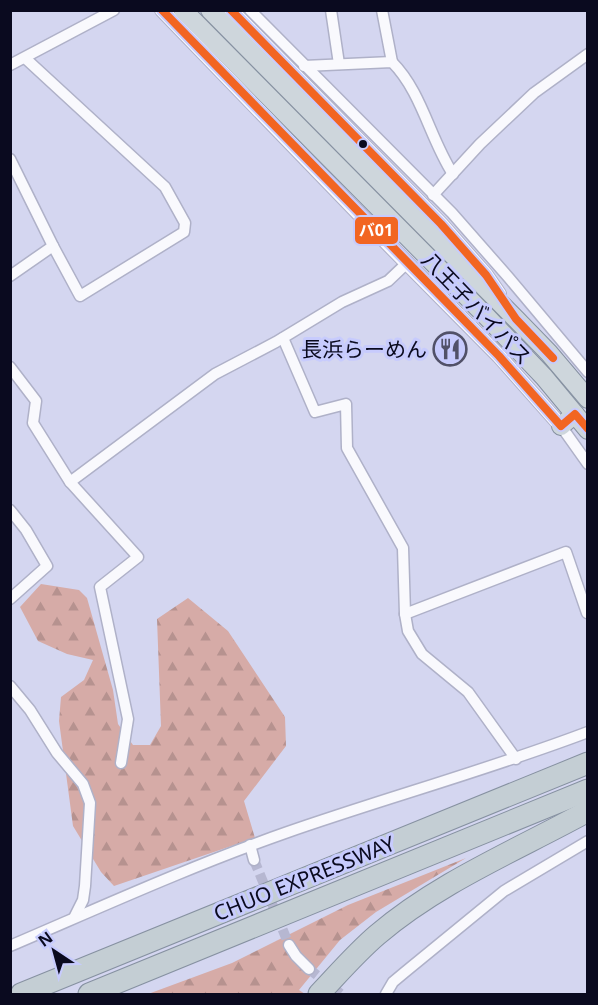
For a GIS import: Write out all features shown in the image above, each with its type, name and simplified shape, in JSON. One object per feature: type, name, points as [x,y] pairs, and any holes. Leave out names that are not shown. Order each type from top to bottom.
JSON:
[{"type":"highway","name":"八王子バイパス","points":[[183,10],[487,317],[544,377],[588,430]]},
{"type":"highway","name":"八王子バイパス","points":[[210,10],[516,319],[588,399]]},
{"type":"highway","points":[[561,426],[575,414]]},
{"type":"highway","name":"CHUO EXPRESSWAY","points":[[21,994],[588,763]]},
{"type":"highway","name":"CHUO EXPRESSWAY","points":[[88,994],[588,790]]},
{"type":"highway","points":[[320,994],[352,958],[378,934],[419,904],[496,859],[588,811]]},
{"type":"highway","points":[[10,983],[351,859]]},
{"type":"street","points":[[10,65],[114,10]]},
{"type":"street","points":[[162,10],[500,356],[561,426],[588,464]]},
{"type":"street","points":[[231,10],[441,224],[486,275],[516,319]]},
{"type":"street","points":[[250,10],[452,213],[588,372]]},
{"type":"street","points":[[331,10],[339,64]]},
{"type":"street","points":[[382,10],[392,62],[402,72],[441,156],[453,174]]},
{"type":"street","points":[[434,195],[534,93],[588,54]]},
{"type":"street","points":[[10,159],[80,296],[184,232],[185,223],[165,188],[25,58]]},
{"type":"street","points":[[304,66],[392,62]]},
{"type":"street","points":[[441,224],[452,213]]},
{"type":"street","points":[[10,276],[53,246]]},
{"type":"street","points":[[70,482],[215,374],[283,338],[342,302],[388,281],[408,262]]},
{"type":"street","points":[[283,338],[315,412],[346,404],[347,448],[403,548],[405,614],[408,631],[422,654],[468,692],[516,759]]},
{"type":"street","points":[[10,367],[36,401],[33,423],[70,482],[138,557],[100,587],[128,719],[122,763]]},
{"type":"street","points":[[10,510],[26,530],[47,566],[10,599]]},
{"type":"street","points":[[405,614],[566,552],[588,613]]},
{"type":"street","points":[[10,686],[30,710],[57,753],[82,784],[90,803],[85,886],[83,900],[75,916]]},
{"type":"street","points":[[10,946],[208,860],[516,759],[588,732]]},
{"type":"street","points":[[386,994],[393,982],[504,891],[588,841]]},
{"type":"street","points":[[250,845],[254,860]]},
{"type":"street","points":[[289,945],[309,969]]},
{"type":"green space","points":[[41,584],[79,590],[87,598],[113,690],[118,724],[133,745],[150,745],[161,726],[157,619],[188,598],[228,631],[285,717],[286,746],[244,801],[255,838],[114,886],[101,872],[73,826],[59,721],[61,697],[84,680],[93,660],[67,654],[38,641],[20,607]]},
{"type":"green space","points":[[466,858],[376,912],[340,940],[299,990],[305,994],[148,994],[232,963],[348,905]]},
{"type":"tunnel","points":[[254,860],[289,945]]},
{"type":"tunnel","points":[[309,969],[341,994]]},
{"type":"transit line","name":"バ01","points":[[162,10],[499,356],[561,426],[575,414],[588,429]]},
{"type":"transit line","name":"バ01","points":[[231,10],[441,224],[486,275],[516,319],[553,358]]},
{"type":"place","name":"長浜らーめん","points":[[450,349]]}]
